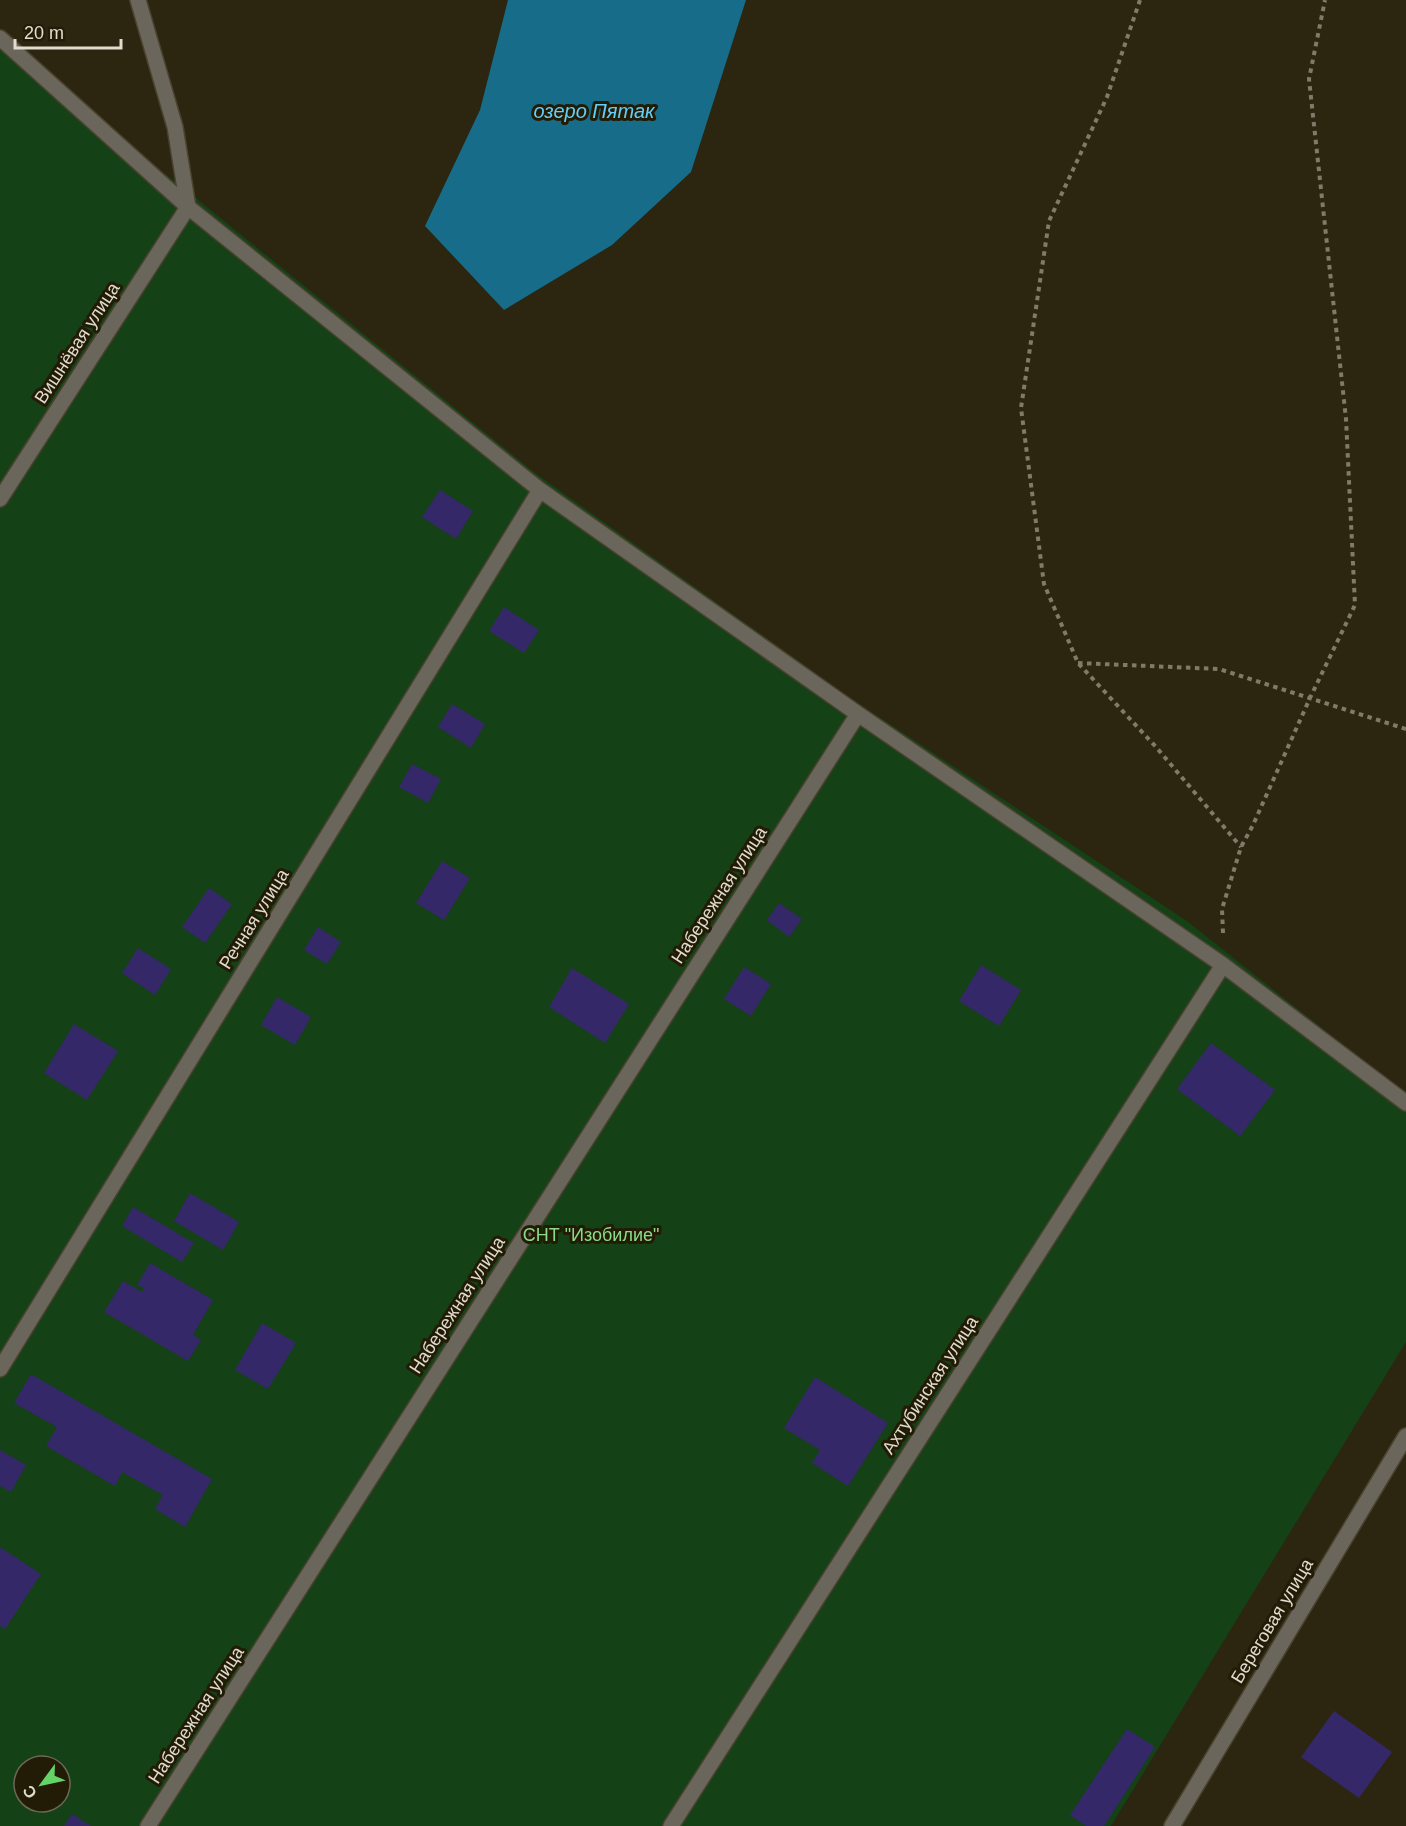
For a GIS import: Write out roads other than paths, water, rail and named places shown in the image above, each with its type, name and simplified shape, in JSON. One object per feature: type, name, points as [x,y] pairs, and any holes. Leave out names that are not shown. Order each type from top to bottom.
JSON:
[{"type":"street","points":[[138,0],[175,127],[188,207]]},
{"type":"street","points":[[0,38],[188,207],[540,490],[858,714],[1223,965],[1406,1103]]},
{"type":"street","name":"Вишнёвая улица","points":[[0,499],[188,207]]},
{"type":"street","name":"Речная улица","points":[[0,1369],[540,490]]},
{"type":"street","name":"Набережная улица","points":[[148,1826],[858,714]]},
{"type":"street","name":"Ахтубинская улица","points":[[671,1826],[1223,965]]},
{"type":"street","name":"Береговая улица","points":[[1172,1826],[1406,1436]]},
{"type":"water","name":"озеро Пятак","points":[[508,0],[746,0],[691,172],[612,245],[504,310],[425,226],[480,110]]},
{"type":"park label","name":"СНТ \"Изобилие\"","points":[[591,1235]]}]
